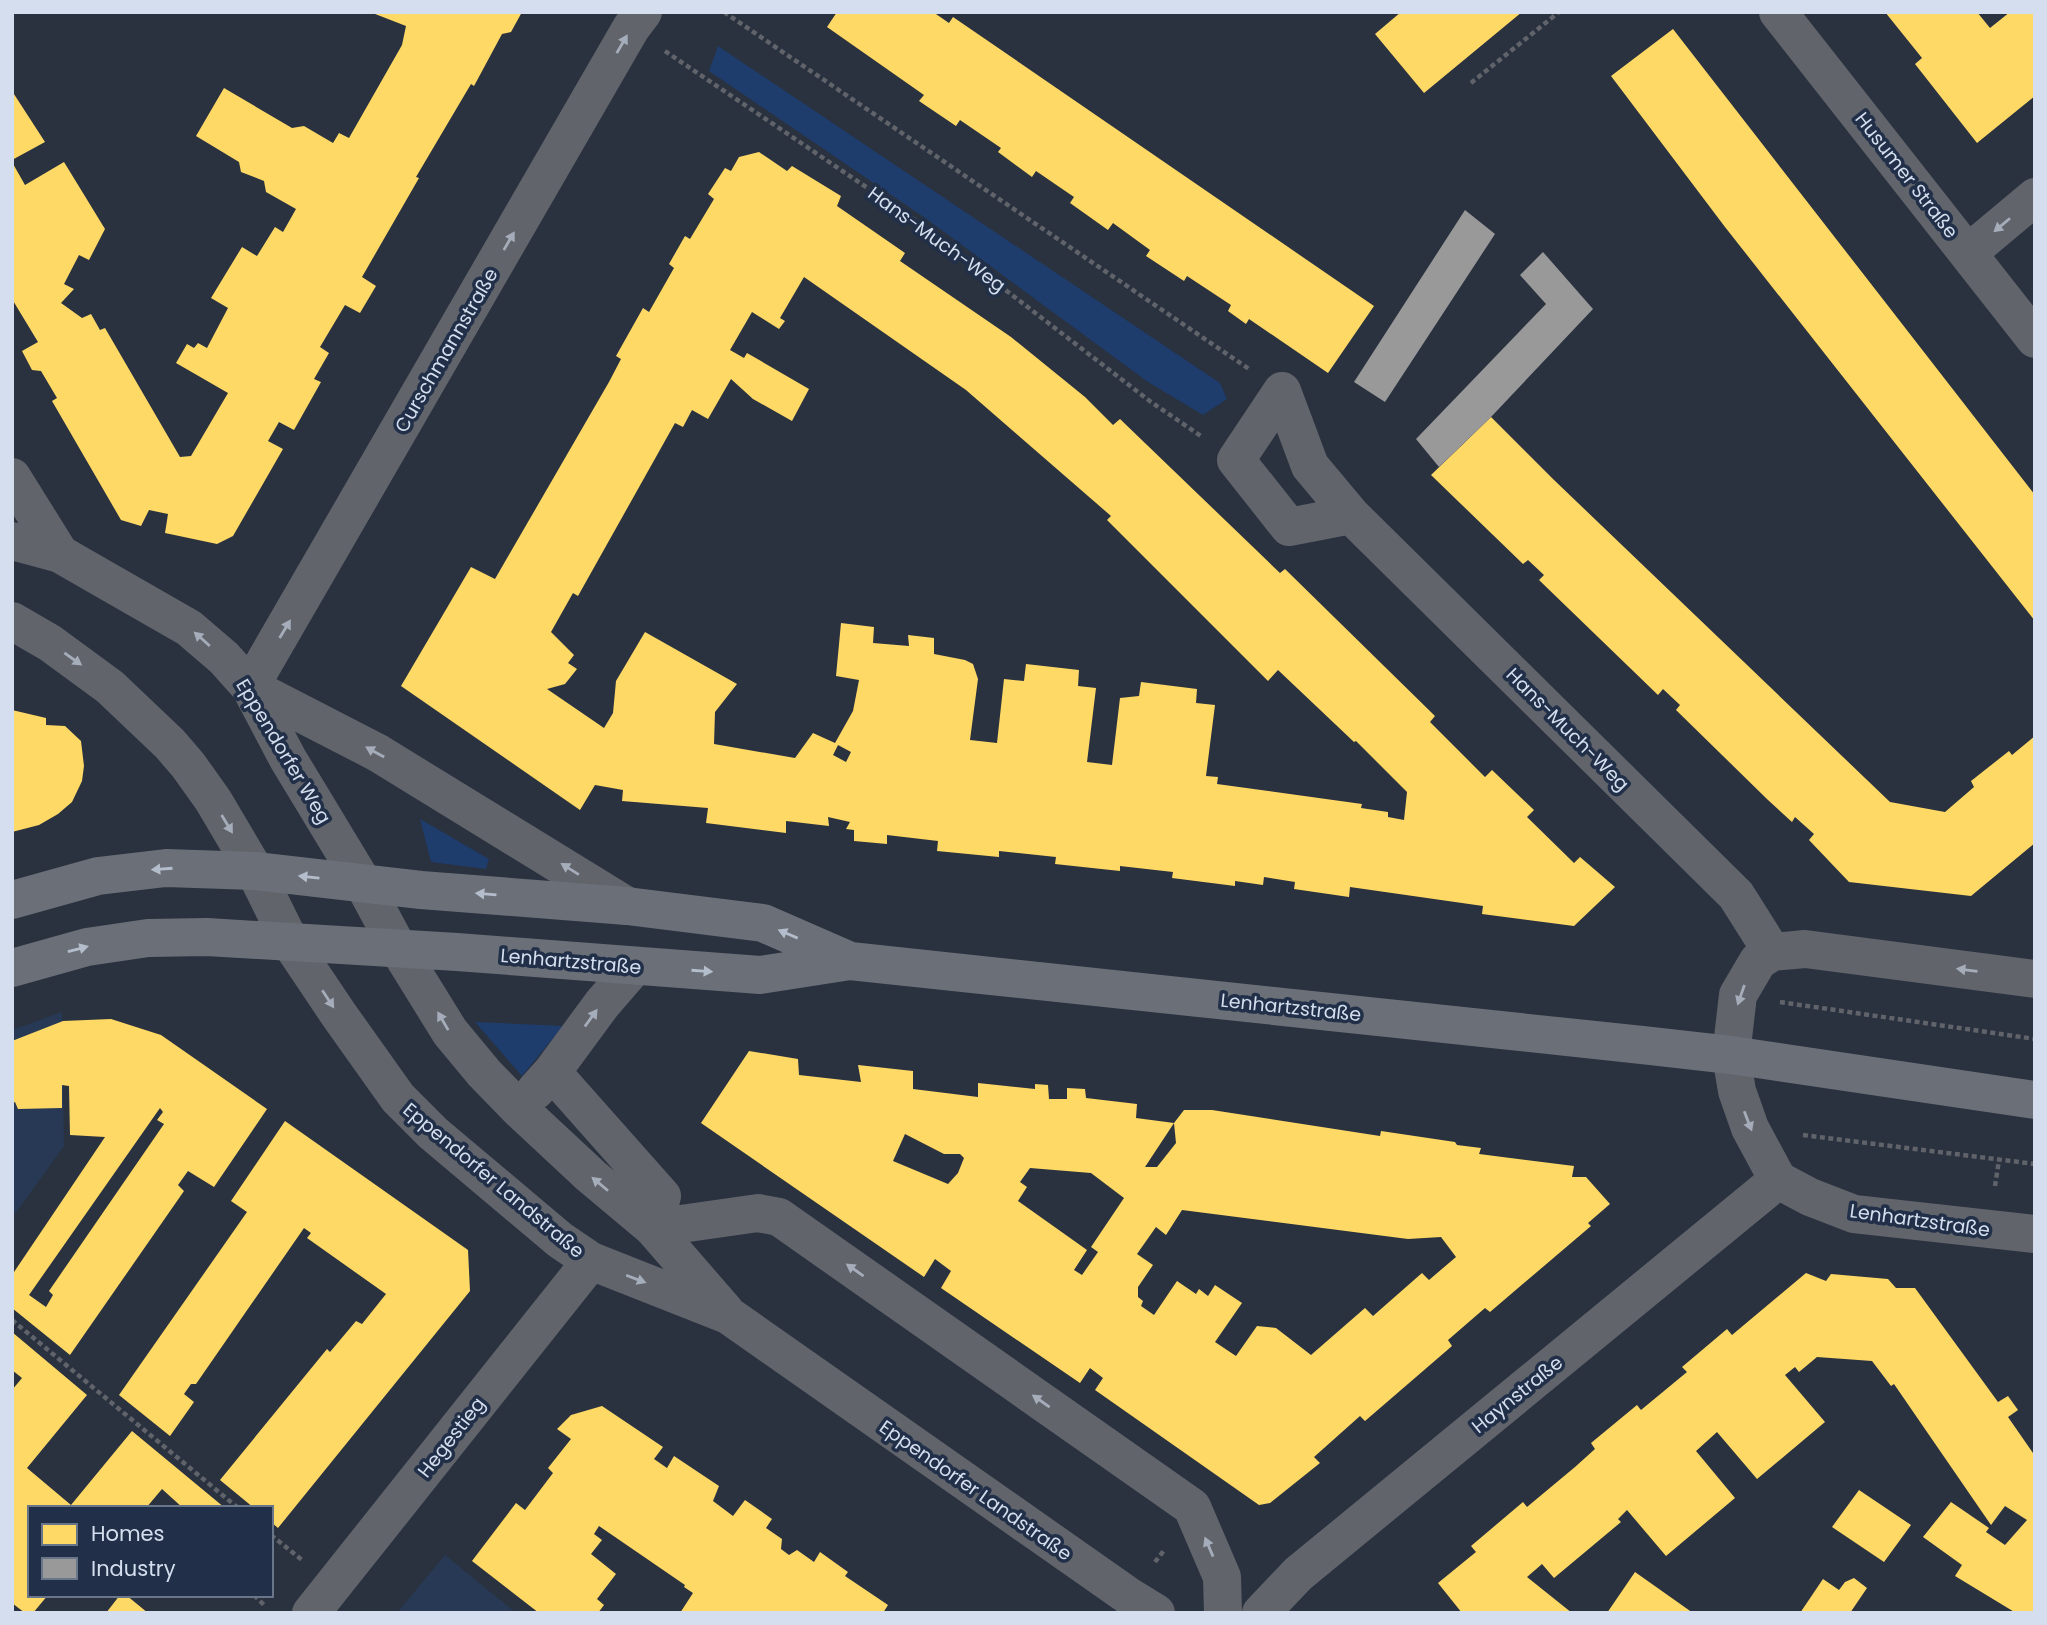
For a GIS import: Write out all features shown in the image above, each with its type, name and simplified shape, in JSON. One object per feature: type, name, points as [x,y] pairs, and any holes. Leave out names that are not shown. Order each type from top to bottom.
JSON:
[{"type":"main road","name":"Lenhartzstraße","points":[[12,900],[98,876],[166,868],[255,871],[421,890],[627,906],[764,923],[850,961]]},
{"type":"main road","name":"Lenhartzstraße","points":[[12,968],[87,947],[148,938],[207,937],[398,948],[760,975],[850,961],[1731,1055],[2035,1100]]},
{"type":"street","name":"Husumer Straße","points":[[1778,12],[2035,339]]},
{"type":"street","name":"Curschmannstraße","points":[[250,687],[637,20]]},
{"type":"street","points":[[1968,253],[2035,197]]},
{"type":"street","points":[[1282,391],[1236,460],[1289,527],[1351,515]]},
{"type":"street","name":"Hans-Much-Weg","points":[[1282,391],[1310,466],[1351,515],[1736,895],[1772,952]]},
{"type":"street","name":"Eppendorfer Weg","points":[[12,477],[60,554],[189,628],[250,687],[288,759],[363,883],[398,948]]},
{"type":"street","points":[[12,541],[60,554]]},
{"type":"street","points":[[12,621],[81,664],[110,687],[170,744],[213,800],[255,871],[290,942]]},
{"type":"street","points":[[250,687],[378,753],[627,906]]},
{"type":"street","name":"Eppendorfer Landstraße","points":[[290,942],[398,1098],[478,1171],[561,1240],[591,1261],[729,1315]]},
{"type":"street","name":"Eppendorfer Landstraße","points":[[398,948],[450,1032],[484,1073],[591,1176],[653,1228],[729,1315],[1129,1597],[1156,1613]]},
{"type":"street","points":[[1778,1180],[1750,1128],[1737,1090],[1731,1055],[1738,995],[1758,961],[1772,952],[1805,949],[2035,979]]},
{"type":"street","points":[[519,1109],[552,1072],[602,1004],[634,967]]},
{"type":"street","points":[[552,1072],[662,1196],[653,1228],[758,1213],[779,1217],[1192,1507],[1222,1577],[1223,1613]]},
{"type":"street","name":"Lenhartzstraße","points":[[1778,1180],[1810,1197],[1854,1214],[2035,1234]]},
{"type":"street","name":"Haynstraße","points":[[1261,1613],[1298,1574],[1778,1180]]},
{"type":"street","name":"Hegestieg","points":[[311,1613],[591,1261]]},
{"type":"path","points":[[724,12],[1282,391]]},
{"type":"path","points":[[1471,83],[1559,12]]},
{"type":"path","name":"Hans-Much-Weg","points":[[637,20],[912,218],[1151,402],[1236,460]]},
{"type":"path","points":[[1738,995],[2035,1039]]},
{"type":"path","points":[[1750,1128],[2035,1164]]},
{"type":"path","points":[[12,1320],[236,1506]]},
{"type":"path","points":[[273,1537],[302,1560]]},
{"type":"path","points":[[256,1597],[265,1606]]},
{"type":"shaded area","points":[[718,46],[1220,383],[1227,399],[1203,415],[1148,382],[925,218],[709,71]]},
{"type":"shaded area","points":[[420,819],[489,859],[486,869],[431,862]]},
{"type":"shaded area","points":[[62,1012],[64,1146],[12,1218],[12,1030]]},
{"type":"shaded area","points":[[475,1022],[563,1026],[522,1076]]},
{"type":"shaded area","points":[[445,1555],[516,1613],[397,1613]]},
{"type":"building: Homes","points":[[370,12],[522,12],[511,32],[502,34],[474,86],[471,84],[416,177],[419,178],[362,277],[376,286],[360,313],[345,305],[320,347],[329,353],[314,379],[321,382],[294,430],[279,422],[268,441],[283,449],[233,536],[217,544],[165,533],[168,514],[149,510],[141,526],[121,520],[52,401],[57,398],[41,371],[32,370],[22,351],[38,342],[12,299],[12,162],[25,185],[64,162],[105,229],[89,260],[79,255],[64,284],[74,289],[61,303],[82,318],[91,314],[100,330],[105,328],[180,457],[191,456],[228,393],[176,363],[187,344],[194,348],[198,343],[207,348],[228,308],[211,298],[242,247],[257,256],[275,227],[283,232],[296,209],[266,192],[264,181],[241,172],[239,162],[196,136],[224,88],[292,128],[304,126],[333,143],[339,133],[349,138],[402,45],[406,26]]},
{"type":"building: Homes","points":[[837,12],[933,12],[949,23],[953,17],[1374,306],[1328,373],[1249,319],[1246,324],[1228,311],[1231,305],[1187,276],[1184,281],[1146,256],[1150,250],[1113,223],[1108,230],[1070,203],[1074,197],[1036,171],[1032,177],[998,152],[1001,148],[960,120],[956,126],[919,101],[924,95],[827,27]]},
{"type":"building: Homes","points":[[1401,12],[1522,12],[1424,93],[1375,34]]},
{"type":"building: Homes","points":[[1885,12],[1977,12],[1990,28],[2010,12],[2035,12],[2035,96],[1977,143],[1915,64],[1922,58]]},
{"type":"building: Homes","points":[[1673,29],[2035,495],[2035,621],[1725,227],[1611,76]]},
{"type":"building: Homes","points":[[12,91],[45,142],[12,160]]},
{"type":"building: Homes","points":[[759,152],[787,171],[792,166],[841,196],[837,206],[905,253],[900,261],[1011,337],[1085,397],[1113,425],[1120,419],[1280,573],[1285,569],[1435,716],[1430,722],[1485,777],[1492,770],[1534,810],[1527,817],[1574,863],[1580,857],[1615,887],[1574,926],[1482,914],[1483,906],[1350,887],[1349,897],[1294,889],[1295,882],[1264,877],[1263,885],[1235,881],[1235,886],[1172,878],[1173,872],[1120,866],[1120,871],[1055,864],[1056,857],[999,851],[999,857],[937,851],[938,841],[887,835],[887,844],[854,841],[854,830],[846,829],[850,822],[828,817],[829,826],[786,821],[786,833],[706,823],[708,808],[622,801],[623,790],[595,785],[580,810],[401,686],[471,567],[495,579],[609,382],[621,359],[616,356],[643,308],[649,312],[674,268],[669,264],[685,236],[690,239],[714,199],[708,194],[725,168],[731,171],[739,157]],"holes":[[[804,277],[966,390],[1111,516],[1107,520],[1268,681],[1278,670],[1407,792],[1404,820],[1388,817],[1388,812],[1361,808],[1362,804],[1217,784],[1218,777],[1206,776],[1215,705],[1196,703],[1197,689],[1141,682],[1139,696],[1120,698],[1112,765],[1087,762],[1096,688],[1078,686],[1079,670],[1026,664],[1024,681],[1004,679],[997,743],[970,740],[978,679],[973,664],[934,654],[934,638],[908,635],[909,646],[873,643],[874,627],[841,623],[836,676],[859,680],[853,711],[835,743],[813,733],[795,758],[714,744],[715,712],[737,684],[645,632],[616,681],[613,713],[604,728],[547,689],[565,684],[577,669],[568,663],[574,655],[551,632],[573,593],[578,596],[675,423],[683,427],[692,410],[708,419],[731,379],[753,399],[792,421],[809,389],[747,353],[744,358],[730,350],[752,312],[779,329],[785,321],[780,318]],[[838,745],[851,752],[846,762],[833,755]]]},
{"type":"building: Homes","points":[[1491,417],[1890,802],[1945,812],[1974,787],[1971,781],[2009,751],[2012,755],[2035,736],[2035,843],[1971,896],[1849,882],[1809,840],[1814,834],[1795,817],[1792,822],[1768,800],[1676,710],[1680,705],[1663,689],[1658,695],[1539,580],[1544,575],[1528,560],[1523,564],[1431,475]]},
{"type":"building: Homes","points":[[12,710],[46,718],[46,725],[65,726],[81,741],[84,766],[82,781],[72,802],[39,825],[12,832]]},
{"type":"building: Homes","points":[[111,1019],[161,1035],[267,1109],[214,1187],[188,1171],[178,1185],[184,1191],[70,1355],[12,1308],[12,1275],[105,1137],[70,1135],[69,1086],[62,1085],[62,1108],[18,1109],[15,1102],[12,1103],[12,1041],[63,1021]],"holes":[[[160,1108],[163,1112],[157,1120],[164,1124],[49,1291],[53,1295],[46,1307],[29,1295]]]},
{"type":"building: Homes","points":[[749,1051],[798,1059],[799,1075],[861,1082],[858,1065],[913,1071],[913,1089],[978,1097],[978,1083],[1035,1089],[1035,1084],[1048,1085],[1049,1099],[1067,1099],[1067,1088],[1085,1089],[1086,1098],[1137,1104],[1136,1118],[1174,1123],[1184,1110],[1212,1110],[1380,1136],[1381,1131],[1455,1142],[1457,1145],[1481,1148],[1479,1154],[1574,1166],[1572,1177],[1586,1177],[1610,1204],[1588,1223],[1591,1226],[1490,1312],[1485,1308],[1448,1340],[1452,1346],[1365,1421],[1360,1416],[1314,1457],[1320,1463],[1270,1503],[1259,1505],[1095,1390],[1103,1378],[1090,1368],[1080,1383],[941,1288],[951,1271],[935,1259],[924,1277],[701,1123]],"holes":[[[1174,1123],[1176,1143],[1157,1167],[1145,1167]],[[905,1134],[944,1154],[960,1154],[964,1158],[958,1173],[948,1184],[893,1161]],[[1030,1168],[1091,1173],[1124,1198],[1091,1247],[1098,1252],[1082,1275],[1074,1270],[1087,1250],[1018,1201],[1027,1187],[1020,1182]],[[1182,1210],[1408,1239],[1441,1237],[1456,1257],[1429,1280],[1422,1273],[1373,1316],[1365,1308],[1311,1355],[1276,1328],[1257,1326],[1236,1356],[1215,1342],[1242,1303],[1215,1285],[1208,1296],[1199,1289],[1196,1294],[1177,1281],[1154,1315],[1141,1306],[1143,1301],[1138,1297],[1138,1287],[1153,1265],[1137,1254],[1156,1227],[1166,1235]]]},
{"type":"building: Homes","points":[[285,1121],[468,1250],[470,1291],[278,1528],[273,1524],[273,1506],[252,1506],[220,1480],[327,1349],[330,1352],[356,1321],[362,1324],[386,1294],[307,1238],[311,1233],[304,1228],[196,1384],[191,1384],[184,1394],[194,1402],[170,1436],[119,1395],[247,1212],[231,1201]]},
{"type":"building: Homes","points":[[1806,1273],[1826,1281],[1831,1274],[1888,1279],[1896,1288],[1915,1288],[1998,1402],[2008,1396],[2018,1410],[2008,1417],[2035,1456],[2035,1613],[2016,1613],[1955,1576],[1962,1565],[1923,1537],[1951,1502],[1989,1528],[1986,1532],[2005,1545],[2027,1520],[2005,1506],[1991,1525],[1894,1384],[1891,1386],[1872,1361],[1817,1357],[1799,1372],[1795,1367],[1785,1375],[1825,1422],[1757,1479],[1717,1432],[1696,1451],[1735,1498],[1666,1556],[1627,1510],[1618,1519],[1621,1522],[1554,1578],[1542,1564],[1527,1577],[1572,1613],[1462,1613],[1438,1583],[1476,1552],[1471,1546],[1523,1502],[1527,1507],[1575,1467],[1595,1449],[1591,1443],[1637,1405],[1641,1410],[1687,1372],[1682,1367],[1727,1329],[1732,1335]]},
{"type":"building: Homes","points":[[12,1332],[87,1395],[27,1468],[71,1505],[132,1431],[223,1506],[181,1506],[162,1489],[148,1506],[28,1506],[28,1597],[46,1597],[33,1613],[25,1613],[12,1603],[12,1390],[22,1378],[12,1370]]},
{"type":"building: Homes","points":[[602,1406],[663,1447],[654,1459],[667,1468],[674,1456],[719,1486],[713,1501],[733,1516],[745,1500],[772,1519],[766,1528],[782,1539],[781,1549],[789,1555],[797,1550],[814,1562],[820,1552],[848,1572],[845,1576],[888,1605],[883,1613],[680,1613],[693,1593],[599,1526],[594,1534],[602,1540],[591,1554],[616,1574],[597,1599],[604,1605],[598,1613],[539,1613],[472,1561],[516,1503],[525,1510],[553,1473],[548,1468],[571,1439],[557,1429],[571,1415]]},
{"type":"building: Homes","points":[[1859,1490],[1911,1525],[1884,1562],[1832,1527]]},
{"type":"building: Homes","points":[[1635,1572],[1693,1613],[1607,1613]]},
{"type":"building: Homes","points":[[1854,1578],[1867,1588],[1850,1613],[1800,1613],[1823,1579],[1839,1590],[1845,1582]]},
{"type":"building: Homes","points":[[118,1597],[128,1597],[148,1613],[106,1613]]},
{"type":"building: Industry","points":[[1465,210],[1495,234],[1385,402],[1354,382]]},
{"type":"building: Industry","points":[[1543,252],[1593,309],[1491,417],[1439,467],[1416,439],[1546,304],[1520,275]]}]
